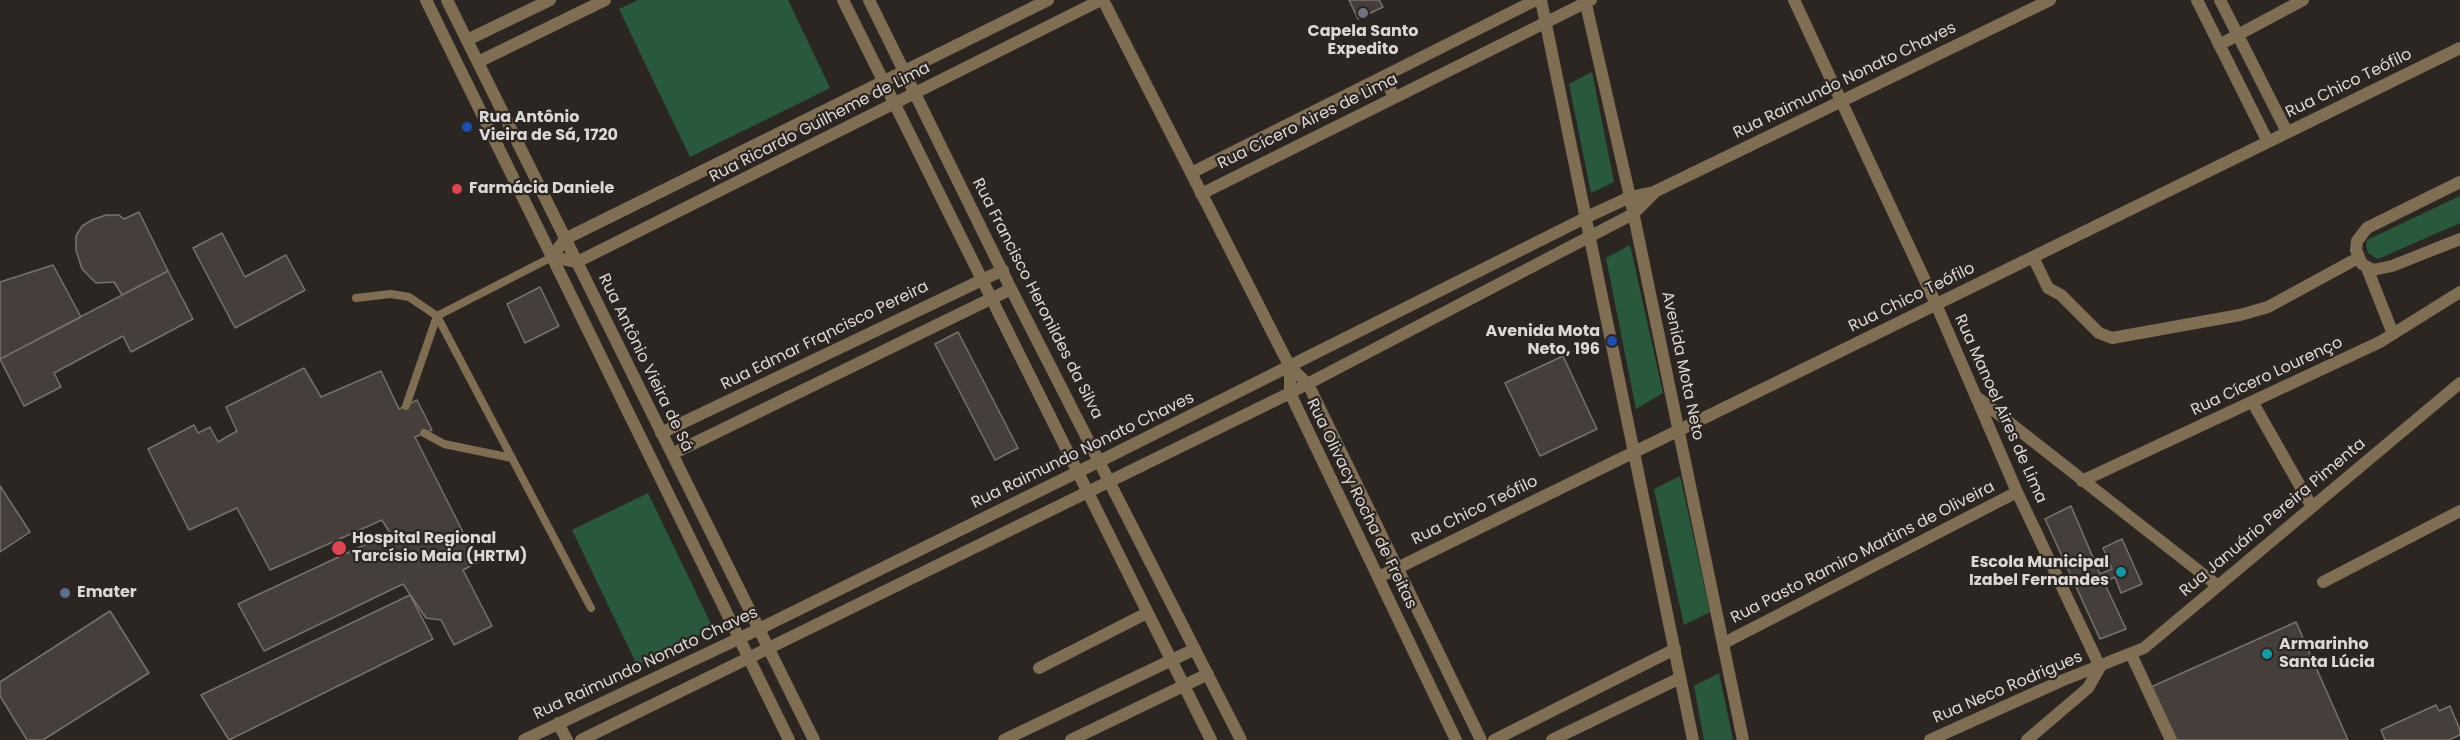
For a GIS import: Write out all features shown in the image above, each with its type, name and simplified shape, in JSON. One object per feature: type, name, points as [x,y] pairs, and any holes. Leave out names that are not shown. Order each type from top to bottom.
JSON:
[{"type":"street","points":[[426,0],[789,740]]},
{"type":"street","name":"Rua Antônio Vieira de Sá","points":[[447,0],[814,740]]},
{"type":"street","points":[[467,40],[550,0]]},
{"type":"street","points":[[478,62],[605,0]]},
{"type":"street","points":[[843,0],[1211,740]]},
{"type":"street","name":"Rua Francisco Heronildes da Silva","points":[[869,0],[1011,289],[1240,740]]},
{"type":"street","name":"Rua Ricardo Guilheme de Lima","points":[[552,257],[565,239],[1048,0]]},
{"type":"street","points":[[1102,0],[1290,368]]},
{"type":"street","name":"Rua Ricardo Guilheme de Lima","points":[[577,262],[1102,0]]},
{"type":"street","name":"Rua Cícero Aires de Lima","points":[[1191,173],[1536,0]]},
{"type":"street","points":[[1541,0],[1693,740]]},
{"type":"street","name":"Rua Manoel Aires de Lima","points":[[1794,0],[1936,304],[2017,492],[2100,667]]},
{"type":"street","name":"Rua Raimundo Nonato Chaves","points":[[525,740],[739,639],[1290,368],[1587,217],[1630,197],[1654,192],[2050,0]]},
{"type":"street","points":[[2197,0],[2268,142]]},
{"type":"street","points":[[2220,0],[2287,132]]},
{"type":"street","points":[[2219,45],[2303,0]]},
{"type":"street","name":"Rua Cícero Aires de Lima","points":[[1201,194],[1587,1]]},
{"type":"street","name":"Avenida Mota Neto","points":[[1587,1],[1743,740]]},
{"type":"street","name":"Rua Chico Teófilo","points":[[1378,577],[2460,48]]},
{"type":"street","points":[[1385,76],[1394,98]]},
{"type":"street","points":[[2393,334],[2367,268],[2358,258],[2356,241],[2367,228],[2460,182]]},
{"type":"street","name":"Rua Raimundo Nonato Chaves","points":[[581,740],[1308,384],[1633,214],[1654,192]]},
{"type":"street","points":[[2367,268],[2373,270],[2392,266],[2460,239]]},
{"type":"street","points":[[552,257],[577,262]]},
{"type":"street","points":[[2033,257],[2048,288],[2061,295],[2099,333],[2112,338],[2240,315],[2268,307],[2358,258]]},
{"type":"street","name":"Rua Edmar Frqncisco Pereira","points":[[661,433],[1003,270]]},
{"type":"street","points":[[672,454],[1011,289]]},
{"type":"street","name":"Rua Cícero Lourenço","points":[[2082,481],[2380,342],[2460,292]]},
{"type":"street","points":[[1429,297],[1438,315]]},
{"type":"street","points":[[813,360],[822,381]]},
{"type":"street","name":"Rua Olivacy Rocha de Freitas","points":[[1290,368],[1308,384],[1481,740]]},
{"type":"street","name":"Rua Olivacy Rocha de Freitas","points":[[1290,368],[1290,393],[1456,740]]},
{"type":"street","name":"Rua Januário Pereira Pimenta","points":[[2100,667],[2144,648],[2460,383]]},
{"type":"street","points":[[1976,397],[2218,586]]},
{"type":"street","points":[[2253,403],[2312,507]]},
{"type":"street","name":"Rua Pasto Ramiro Martins de Oliveira","points":[[1724,643],[2017,492]]},
{"type":"street","points":[[2323,582],[2460,511]]},
{"type":"street","points":[[1039,668],[1147,613]]},
{"type":"street","points":[[1405,634],[1425,624]]},
{"type":"street","points":[[1004,740],[1195,649]]},
{"type":"street","points":[[1494,740],[1675,649]]},
{"type":"street","points":[[2131,654],[2171,740]]},
{"type":"street","points":[[2027,740],[2088,687],[2100,667]]},
{"type":"street","name":"Rua Neco Rodrigues","points":[[1930,740],[2061,681],[2100,667]]},
{"type":"street","points":[[1071,740],[1208,674]]},
{"type":"street","points":[[1552,740],[1680,678]]},
{"type":"street","points":[[558,723],[567,740]]},
{"type":"lane","name":"Rua Ricardo Guilheme de Lima","points":[[437,316],[552,257]]},
{"type":"lane","points":[[356,298],[391,294],[409,297],[437,316],[591,608]]},
{"type":"lane","points":[[406,405],[437,316]]},
{"type":"lane","points":[[423,433],[444,444],[512,458]]},
{"type":"green space","points":[[638,0],[788,0],[830,88],[690,157],[619,9]]},
{"type":"green space","points":[[1592,72],[1614,182],[1591,193],[1569,84]]},
{"type":"green space","points":[[2460,196],[2460,223],[2378,259],[2368,253],[2367,240]]},
{"type":"green space","points":[[1630,245],[1663,393],[1636,409],[1606,258]]},
{"type":"green space","points":[[1680,476],[1710,612],[1684,625],[1654,489]]},
{"type":"green space","points":[[648,493],[713,628],[637,665],[572,530]]},
{"type":"green space","points":[[1719,673],[1733,740],[1704,740],[1694,686]]},
{"type":"building","name":"Capela Santo Expedito","points":[[1349,0],[1379,0],[1383,7],[1358,19]]},
{"type":"building","points":[[139,212],[168,271],[122,295],[114,282],[96,283],[82,269],[76,250],[76,236],[82,226],[92,220],[106,215],[119,215],[124,219]]},
{"type":"building","points":[[222,233],[245,277],[286,255],[305,290],[235,328],[193,248]]},
{"type":"building","points":[[53,265],[81,317],[0,359],[0,282]]},
{"type":"building","points":[[168,271],[193,319],[131,352],[123,336],[54,373],[61,387],[24,406],[0,359]]},
{"type":"building","points":[[540,287],[559,326],[525,343],[507,304]]},
{"type":"building","points":[[958,332],[1018,448],[995,460],[935,344]]},
{"type":"building","points":[[1563,356],[1597,429],[1540,456],[1505,383]]},
{"type":"building","points":[[304,368],[321,397],[381,371],[399,409],[417,400],[432,430],[415,437],[478,562],[463,570],[492,626],[454,645],[441,620],[426,618],[403,584],[264,651],[238,604],[390,533],[382,520],[270,570],[237,508],[189,530],[148,449],[194,425],[198,433],[210,427],[218,442],[237,431],[226,407]]},
{"type":"building","points":[[0,486],[30,532],[0,552]]},
{"type":"building","name":"Escola Municipal Izabel Fernandes","points":[[2071,506],[2100,574],[2112,569],[2103,548],[2122,539],[2142,584],[2121,593],[2115,577],[2104,582],[2126,629],[2100,639],[2045,519]]},
{"type":"building","points":[[410,595],[433,639],[229,740],[201,695]]},
{"type":"building","points":[[110,611],[149,673],[43,740],[27,740],[0,696],[0,682]]},
{"type":"building","name":"Armarinho Santa Lúcia","points":[[2296,622],[2348,740],[2175,740],[2151,687]]},
{"type":"building","points":[[2436,705],[2439,711],[2450,706],[2460,735],[2449,740],[2385,740],[2381,730]]},
{"type":"place","name":"Capela Santo Expedito","points":[[1363,13]]},
{"type":"place","name":"Rua Antônio Vieira de Sá, 1720","points":[[467,127]]},
{"type":"place","name":"Farmácia Daniele","points":[[457,189]]},
{"type":"place","name":"Avenida Mota Neto, 196","points":[[1612,341]]},
{"type":"place","name":"Hospital Regional Tarcísio Maia (HRTM)","points":[[339,548]]},
{"type":"place","name":"Escola Municipal Izabel Fernandes","points":[[2121,572]]},
{"type":"place","name":"Emater","points":[[65,593]]},
{"type":"place","name":"Armarinho Santa Lúcia","points":[[2267,654]]}]
